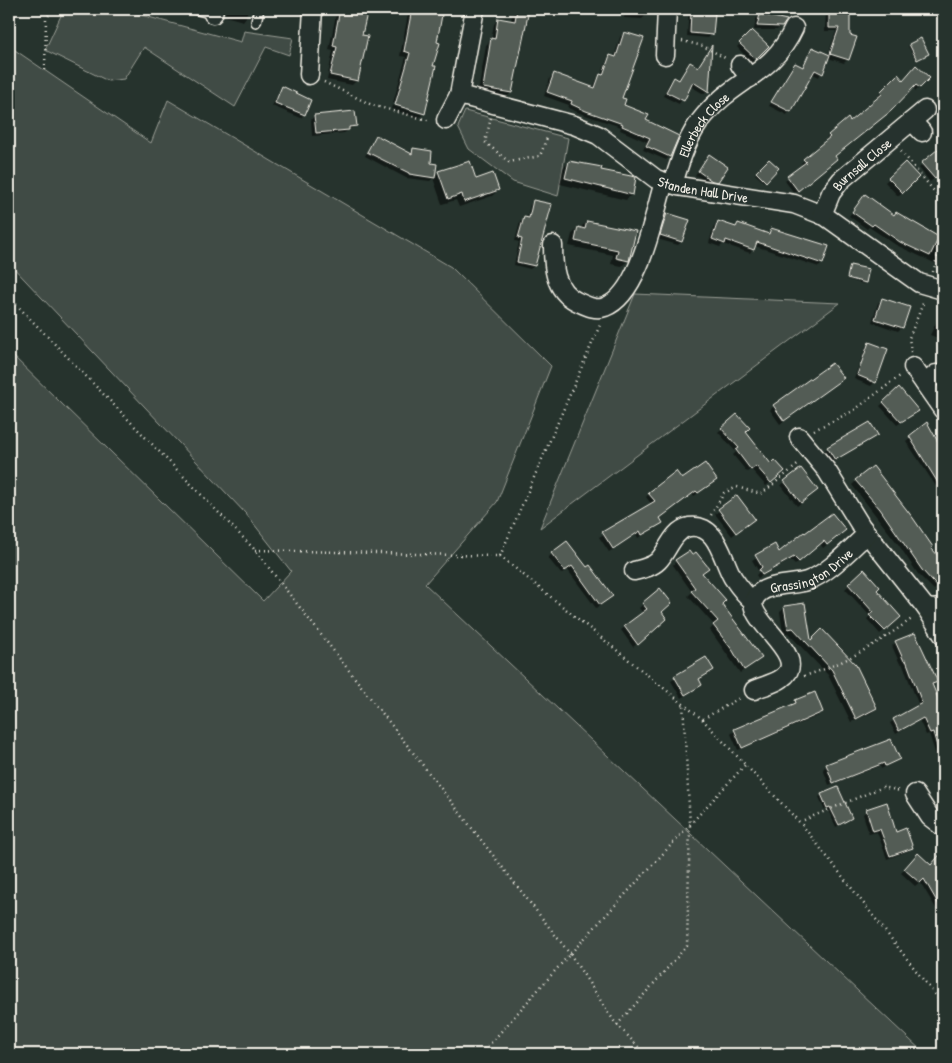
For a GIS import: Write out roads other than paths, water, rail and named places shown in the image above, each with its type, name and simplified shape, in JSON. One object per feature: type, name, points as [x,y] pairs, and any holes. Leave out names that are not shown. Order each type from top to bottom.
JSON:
[{"type":"street","points":[[309,75],[313,9]]},
{"type":"street","points":[[446,120],[459,95],[478,9]]},
{"type":"street","points":[[666,48],[668,9]]},
{"type":"street","name":"Ellerbeck Close","points":[[552,245],[553,271],[560,285],[573,299],[592,308],[609,305],[619,299],[632,279],[668,183],[691,136],[704,115],[745,72],[770,64],[786,46],[794,28]]},
{"type":"street","name":"Standen Hall Drive","points":[[459,95],[554,120],[598,135],[656,179],[668,183],[794,204],[822,215],[914,279],[936,288]]},
{"type":"street","name":"Burnsall Close","points":[[822,215],[831,193],[841,180],[891,139],[917,127],[925,110]]},
{"type":"street","points":[[913,367],[931,379],[943,410]]},
{"type":"street","name":"Grassington Drive","points":[[799,437],[827,471],[867,534],[935,608],[943,635]]},
{"type":"street","name":"Grassington Drive","points":[[634,571],[649,567],[658,561],[672,540],[684,528],[703,529],[710,533],[716,540],[733,578],[753,601],[754,610],[788,655],[788,671],[782,678],[754,690]]},
{"type":"street","name":"Grassington Drive","points":[[753,601],[757,595],[768,589],[806,582],[822,572],[867,534]]},
{"type":"street","points":[[916,794],[930,817],[943,827]]},
{"type":"lane","points":[[194,9],[213,11]]},
{"type":"lane","points":[[256,22],[259,9]]}]
